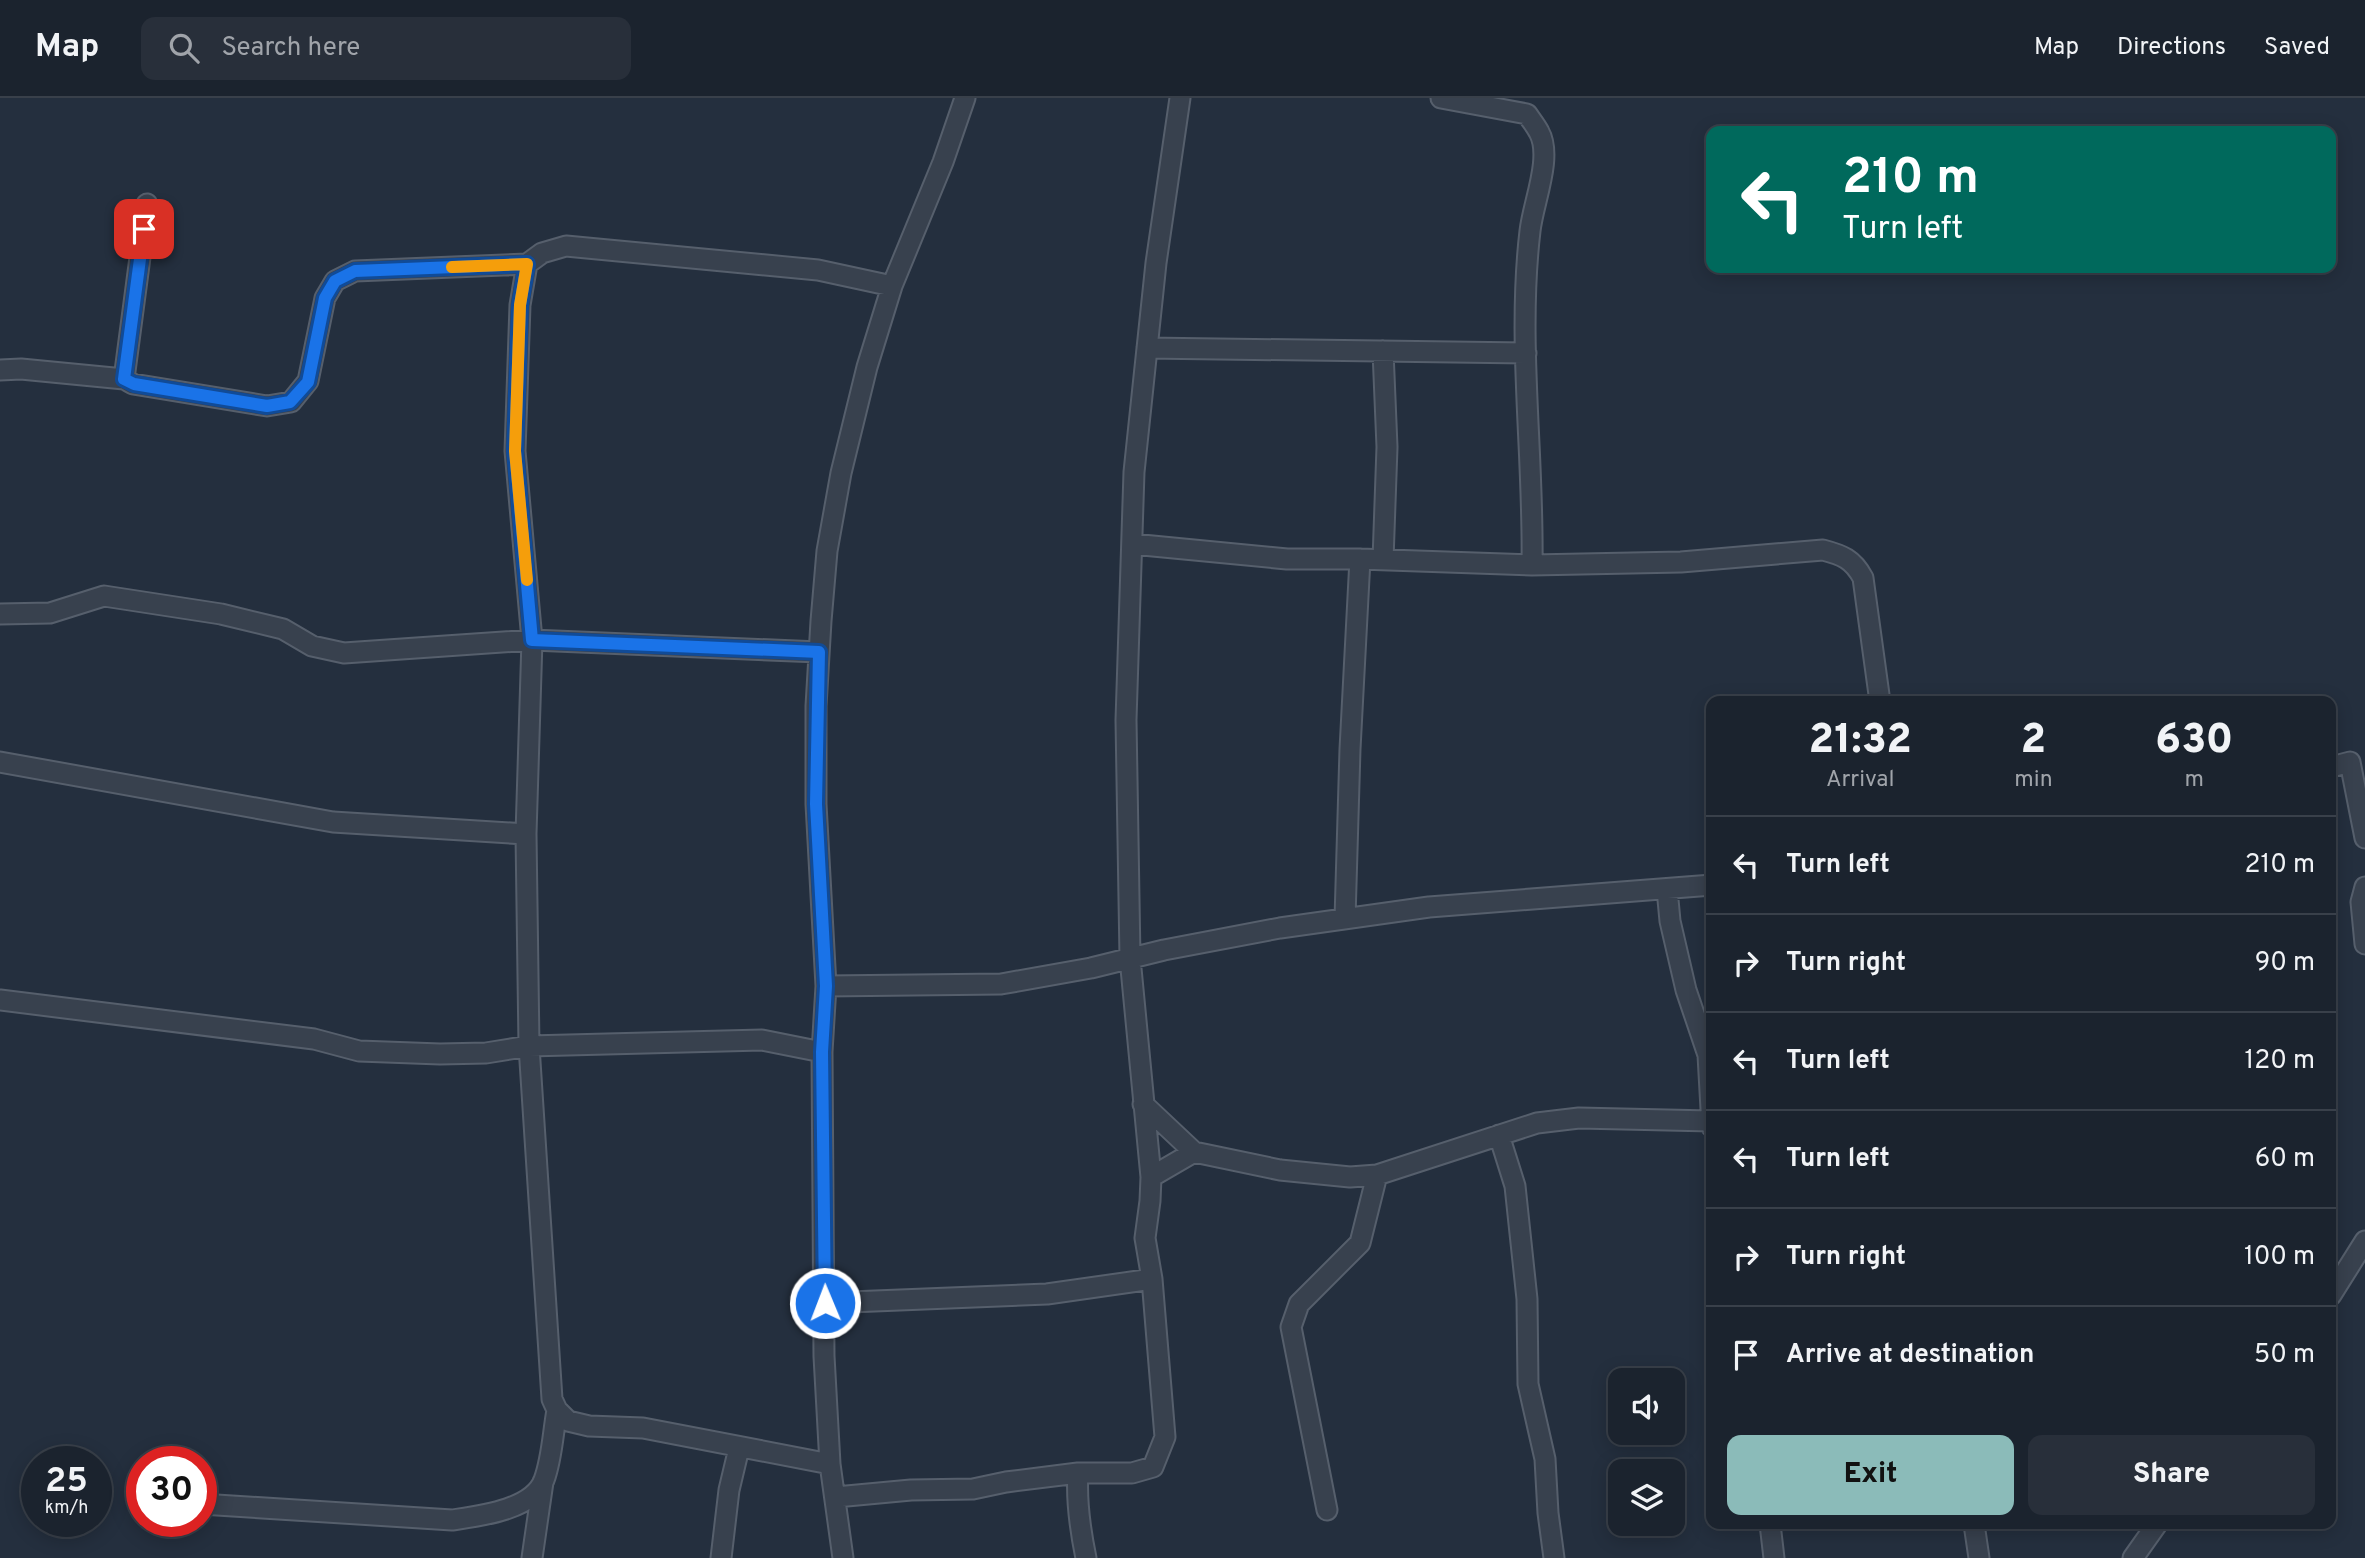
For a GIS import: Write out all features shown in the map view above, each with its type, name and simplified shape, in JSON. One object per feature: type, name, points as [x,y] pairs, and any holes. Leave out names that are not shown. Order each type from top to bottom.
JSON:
[{"type":"street","points":[[843,1558],[830,1464],[824,1356],[822,1052],[826,986],[816,804],[819,652],[827,551],[841,473],[867,367],[892,286],[943,162],[965,98]]},
{"type":"street","points":[[836,1497],[911,1490],[974,1489],[1078,1473],[1132,1473],[1153,1467],[1165,1437],[1152,1279],[1145,1238],[1151,1177],[1130,958],[1126,720],[1134,471],[1156,263],[1180,98]]},
{"type":"street","points":[[1441,98],[1527,114],[1541,134],[1544,159],[1530,229],[1525,296],[1533,510],[1531,565]]},
{"type":"street","points":[[124,379],[147,205]]},
{"type":"street","points":[[0,370],[21,369],[124,379],[134,384],[267,406],[290,402],[308,382],[325,298],[335,281],[355,271],[527,264],[542,253],[566,246],[818,270],[892,286]]},
{"type":"street","points":[[527,264],[520,305],[515,451],[532,640],[526,834],[529,1046],[552,1399],[557,1410],[568,1421],[589,1426],[643,1428],[830,1464]]},
{"type":"street","points":[[1147,348],[1526,353]]},
{"type":"street","points":[[1383,351],[1387,447],[1383,560]]},
{"type":"street","points":[[1132,544],[1287,559],[1531,565],[1681,562],[1823,550],[1846,556],[1857,568],[1866,588],[1879,696]]},
{"type":"street","points":[[1345,919],[1360,559]]},
{"type":"street","points":[[0,614],[50,613],[104,596],[221,614],[283,629],[312,646],[344,653],[532,640],[819,652]]},
{"type":"street","points":[[2349,761],[2365,838]]},
{"type":"street","points":[[0,762],[333,822],[526,834]]},
{"type":"street","points":[[826,986],[1000,984],[1091,968],[1280,928],[1455,905],[1706,886]]},
{"type":"street","points":[[2365,887],[2361,902],[2365,944]]},
{"type":"street","points":[[1667,889],[1670,921],[1686,990],[1706,1049]]},
{"type":"street","points":[[0,1000],[314,1038],[359,1051],[486,1053],[529,1046],[762,1040],[822,1052]]},
{"type":"street","points":[[1143,1104],[1194,1152],[1279,1170],[1350,1177],[1377,1175],[1537,1123],[1579,1118],[1706,1124]]},
{"type":"street","points":[[1499,1135],[1515,1186],[1527,1299],[1528,1384],[1545,1459],[1554,1558]]},
{"type":"street","points":[[1151,1177],[1194,1152]]},
{"type":"street","points":[[1327,1510],[1291,1327],[1299,1304],[1360,1243],[1377,1175]]},
{"type":"street","points":[[2336,1287],[2365,1241]]},
{"type":"street","points":[[825,1303],[1047,1294],[1152,1279]]},
{"type":"street","points":[[532,1558],[557,1410]]},
{"type":"street","points":[[722,1558],[729,1490],[739,1448]]},
{"type":"street","points":[[1078,1473],[1080,1530],[1086,1558]]},
{"type":"street","points":[[217,1505],[452,1520],[479,1516],[525,1502],[543,1482]]},
{"type":"street","points":[[1771,1529],[1774,1558]]},
{"type":"street","points":[[1975,1529],[1979,1558]]},
{"type":"street","points":[[2133,1558],[2153,1529]]},
{"type":"slow traffic","points":[[452,267],[527,264],[520,305],[515,451],[527,580]]},
{"type":"route","points":[[144,229],[124,379],[134,384],[267,406],[290,402],[308,382],[325,298],[335,281],[355,271],[527,264],[520,305],[515,451],[532,640],[819,652],[816,804],[826,986],[822,1052],[825,1303]]}]
